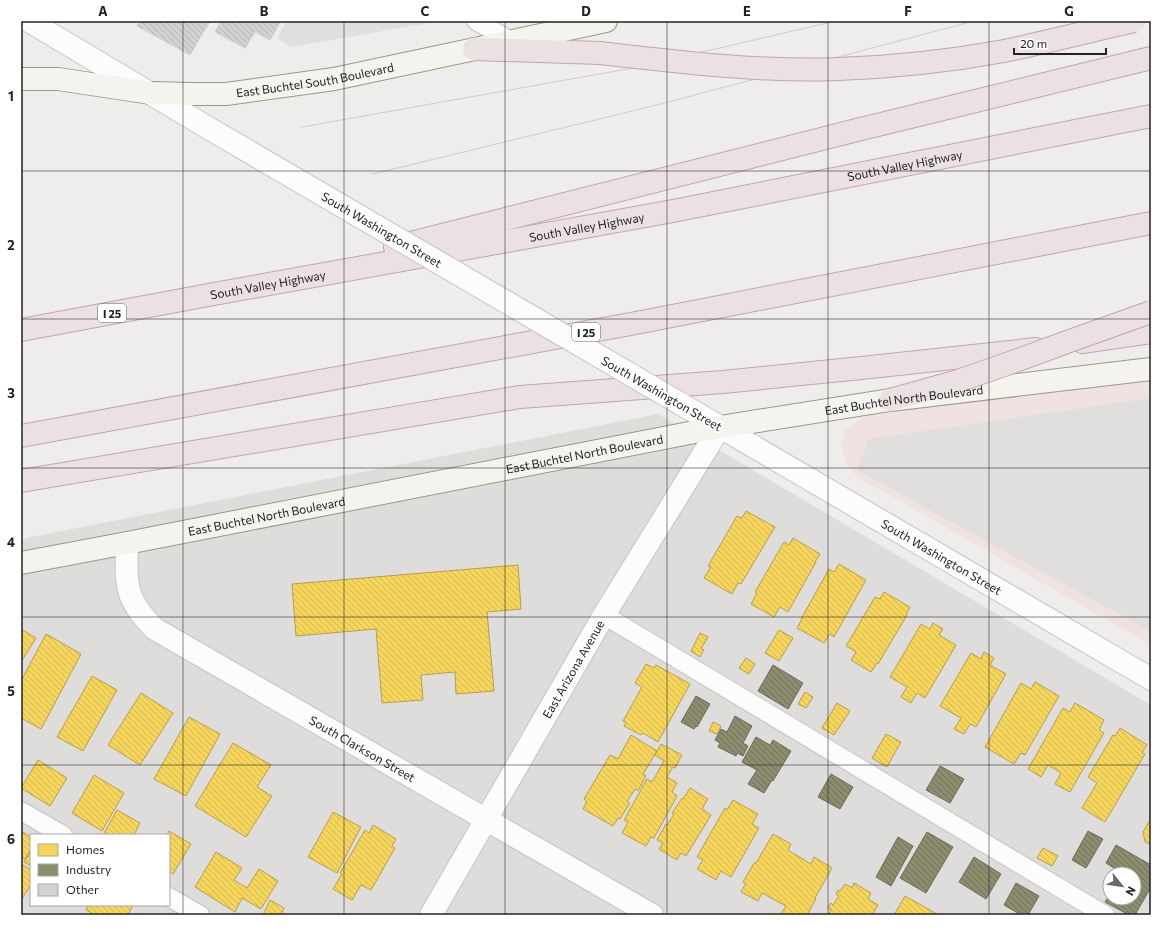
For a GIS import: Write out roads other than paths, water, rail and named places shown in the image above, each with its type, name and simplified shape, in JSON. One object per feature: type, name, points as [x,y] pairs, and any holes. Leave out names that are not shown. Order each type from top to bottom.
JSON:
[{"type":"highway","points":[[474,49],[600,53],[696,64],[819,70],[885,67],[939,61],[1004,51],[1134,21]]},
{"type":"highway","points":[[204,296],[849,132],[1151,58]]},
{"type":"highway","name":"South Valley Highway","points":[[21,330],[673,211],[1151,116]]},
{"type":"highway","name":"I 25","points":[[21,436],[636,323],[1151,223]]},
{"type":"highway","points":[[890,400],[958,381],[1151,312]]},
{"type":"highway","points":[[21,481],[520,397],[724,382],[1020,351],[1151,332]]},
{"type":"main road","name":"East Buchtel South Boulevard","points":[[21,79],[58,79],[151,93],[226,94],[334,79],[606,21]]},
{"type":"main road","name":"East Buchtel North Boulevard","points":[[21,563],[127,544],[720,427],[890,400],[1151,368]]},
{"type":"street","name":"South Washington Street","points":[[29,21],[210,129],[1151,679]]},
{"type":"street","name":"East Arizona Avenue","points":[[431,915],[604,615],[720,427]]},
{"type":"street","name":"South Clarkson Street","points":[[127,544],[127,583],[130,595],[142,617],[155,629],[652,915]]},
{"type":"lane","points":[[476,21],[511,41]]},
{"type":"lane","points":[[604,615],[1105,915]]},
{"type":"lane","points":[[21,811],[61,834]]},
{"type":"lane","points":[[170,898],[200,915]]},
{"type":"tram line","points":[[302,127],[633,68],[836,21]]},
{"type":"tram line","points":[[373,174],[661,104],[974,21]]}]
